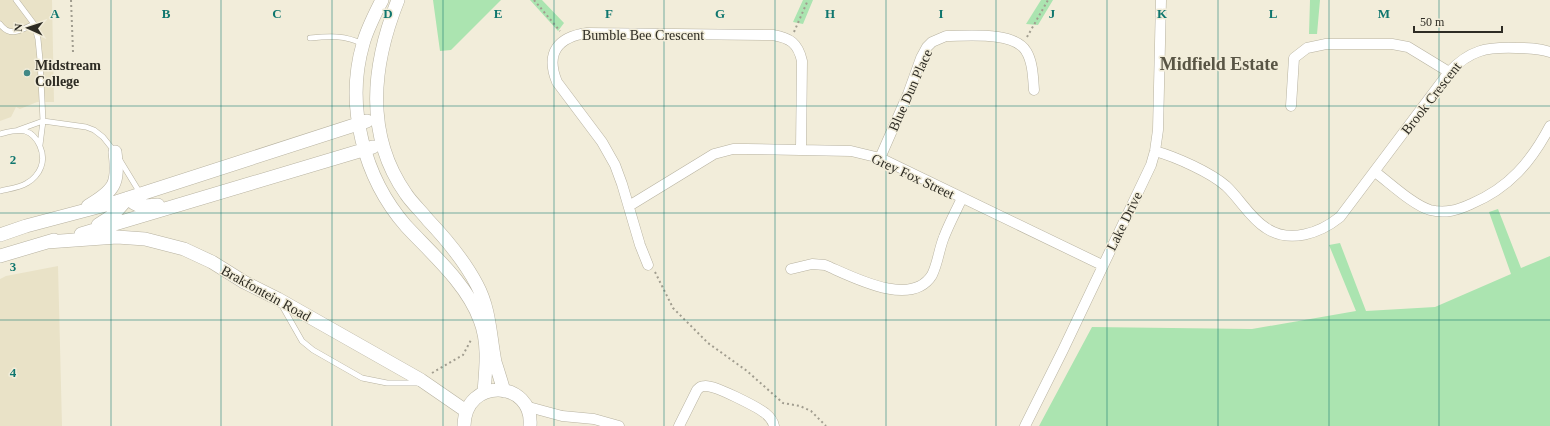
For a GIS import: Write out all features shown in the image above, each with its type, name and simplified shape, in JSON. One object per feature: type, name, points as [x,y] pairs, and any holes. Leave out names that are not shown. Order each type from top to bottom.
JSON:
[{"type":"street","points":[[382,0],[362,44],[358,68],[356,90],[358,123],[365,150],[377,182],[387,200],[405,224],[455,278],[475,308],[486,342],[484,392]]},
{"type":"street","points":[[398,0],[385,39],[379,64],[376,88],[377,118],[382,144],[388,161],[406,195],[458,254],[478,287],[486,308],[495,360],[504,391]]},
{"type":"street","name":"Lake Drive","points":[[1025,426],[1144,181],[1155,151],[1158,130],[1161,0]]},
{"type":"street","name":"Bumble Bee Crescent","points":[[648,265],[640,245],[619,174],[602,142],[557,82],[552,65],[556,47],[566,38],[587,33],[773,35],[791,41]]},
{"type":"street","name":"Blue Dun Place","points":[[880,158],[908,94],[921,58],[927,47],[932,42],[946,36],[999,37],[1014,40],[1022,45]]},
{"type":"street","points":[[791,41],[797,46],[802,61],[801,150]]},
{"type":"street","points":[[1291,106],[1294,58],[1307,48],[1326,44],[1392,44],[1408,47],[1449,72]]},
{"type":"street","points":[[1022,45],[1027,51],[1030,60],[1034,90]]},
{"type":"street","name":"Brook Crescent","points":[[1155,151],[1174,158],[1215,179],[1225,186],[1265,228],[1282,235],[1293,236],[1309,234],[1330,225],[1340,217],[1449,72],[1464,57],[1487,49],[1532,48],[1550,52]]},
{"type":"street","points":[[0,235],[26,226],[76,214],[141,194],[377,118]]},
{"type":"street","points":[[1375,172],[1424,208],[1437,212],[1449,212],[1460,209],[1497,191],[1509,182],[1544,138],[1550,126]]},
{"type":"street","name":"Brakfontein Road","points":[[0,256],[90,231],[382,144]]},
{"type":"street","name":"Grey Fox Street","points":[[629,206],[714,154],[733,149],[851,151],[880,158],[1102,265]]},
{"type":"street","points":[[76,214],[99,200],[113,185],[118,170],[116,152]]},
{"type":"street","points":[[128,198],[134,205],[138,206],[182,203]]},
{"type":"street","points":[[90,231],[112,216],[128,198]]},
{"type":"street","points":[[791,269],[818,263],[882,288],[904,289],[921,285],[927,281],[932,274],[944,236],[962,198]]},
{"type":"street","name":"Brakfontein Road","points":[[47,242],[104,238],[145,239],[184,249],[212,262],[244,282],[278,299],[421,381],[466,411]]},
{"type":"street","points":[[680,426],[697,390],[701,386],[717,388],[764,412],[774,426]]},
{"type":"street","points":[[464,426],[466,411],[472,401],[484,392],[495,390],[504,391],[518,398],[525,406],[530,417],[530,426]]},
{"type":"street","points":[[525,406],[562,416],[594,419],[619,426]]},
{"type":"lane","points":[[0,191],[27,184],[36,176],[42,167],[40,145],[43,121],[38,39],[34,24],[16,0]]},
{"type":"lane","points":[[0,24],[4,30],[13,32],[20,31],[34,24]]},
{"type":"lane","points":[[310,38],[339,36],[352,39],[362,44]]},
{"type":"lane","points":[[0,134],[18,130],[43,121],[82,126],[94,130],[103,137],[116,152],[141,194]]},
{"type":"lane","points":[[18,130],[34,135],[40,145]]},
{"type":"lane","points":[[278,299],[302,341],[313,350],[356,375],[368,380],[387,383],[421,381]]},
{"type":"path","points":[[71,0],[73,52]]},
{"type":"path","points":[[534,0],[566,38]]},
{"type":"path","points":[[791,41],[808,0]]},
{"type":"path","points":[[1022,45],[1048,0]]},
{"type":"path","points":[[648,265],[658,276],[673,308],[708,342],[747,371],[783,403],[800,406],[811,410],[826,426]]},
{"type":"path","points":[[421,381],[463,355],[469,346],[480,320]]},
{"type":"shaded area","name":"Midstream College","points":[[0,0],[52,0],[54,102],[37,102],[20,109],[16,107],[11,117],[0,121]]},
{"type":"shaded area","points":[[58,266],[62,426],[0,426],[0,279],[6,276]]},
{"type":"green space","points":[[433,0],[501,0],[451,50],[440,51]]},
{"type":"green space","points":[[530,0],[542,0],[564,23],[558,31]]},
{"type":"green space","points":[[803,0],[813,0],[803,24],[793,22]]},
{"type":"green space","points":[[1041,0],[1053,0],[1038,25],[1026,24]]},
{"type":"green space","points":[[1310,0],[1320,0],[1317,34],[1309,34]]},
{"type":"green space","points":[[1498,209],[1521,268],[1550,256],[1550,426],[1039,426],[1092,327],[1252,329],[1356,311],[1329,245],[1340,243],[1366,311],[1435,307],[1511,274],[1489,212]]},
{"type":"place","name":"Midstream College","points":[[27,73]]},
{"type":"district","name":"Midfield Estate","points":[[1219,64]]}]
